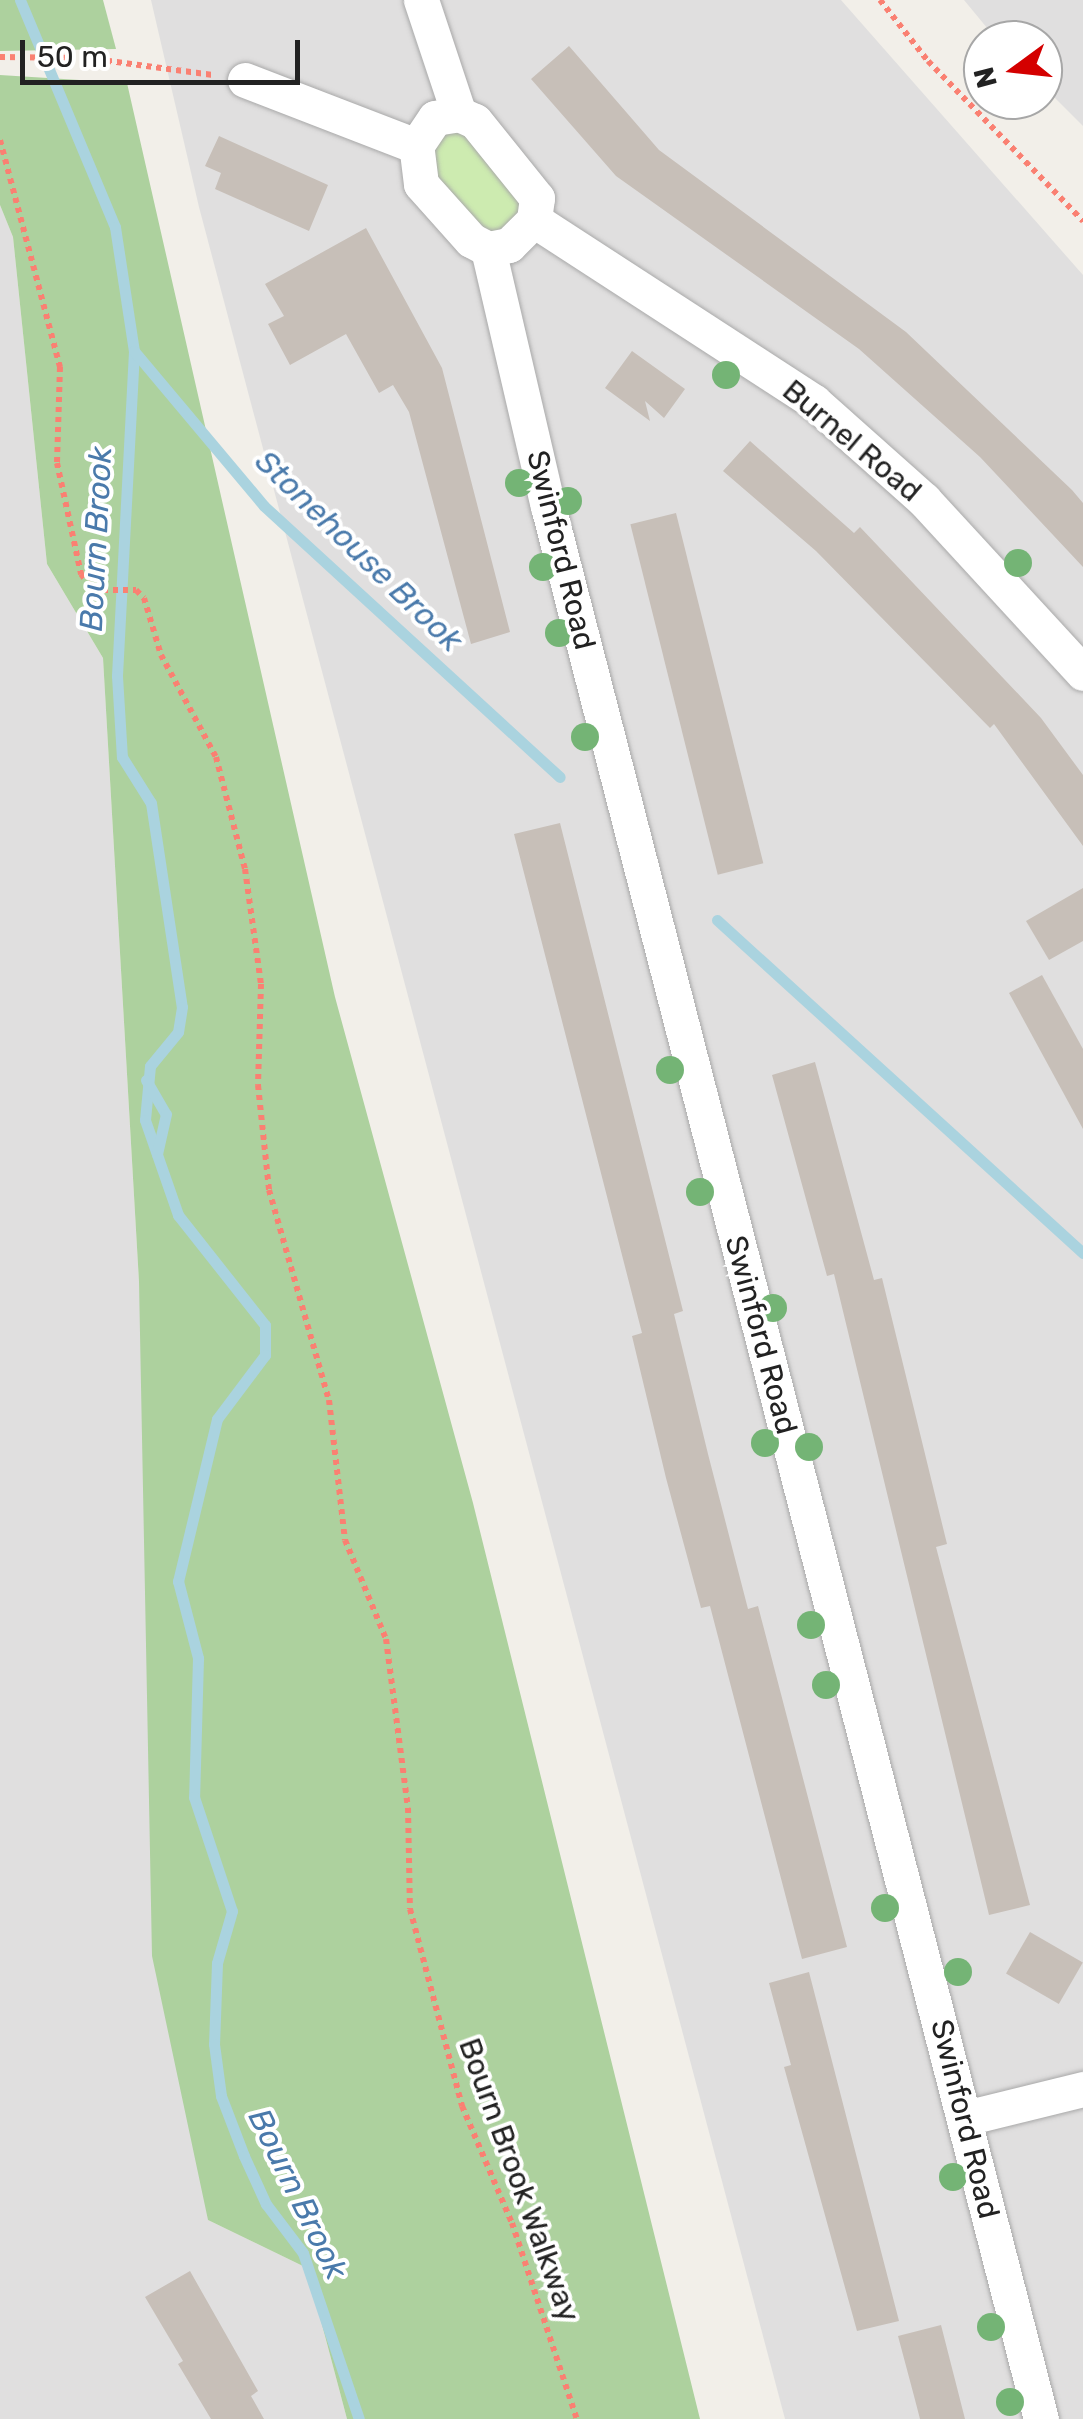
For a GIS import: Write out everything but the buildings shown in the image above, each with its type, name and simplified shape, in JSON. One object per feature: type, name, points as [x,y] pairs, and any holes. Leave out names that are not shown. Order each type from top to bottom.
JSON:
[{"type":"street","points":[[421,0],[459,114]]},
{"type":"street","points":[[245,80],[416,146]]},
{"type":"street","points":[[459,114],[475,121],[537,198],[534,220],[509,245],[488,249],[470,240],[422,184],[416,146],[435,118],[459,114]]},
{"type":"street","name":"Burnel Road","points":[[534,220],[814,402],[924,500],[1083,673]]},
{"type":"street","name":"Swinford Road","points":[[488,249],[548,506],[1041,2419]]},
{"type":"street","points":[[966,2118],[1083,2089]]},
{"type":"path","points":[[880,0],[928,61],[1083,221]]},
{"type":"path","points":[[0,57],[87,58],[245,80]]},
{"type":"path","name":"Bourn Brook Walkway","points":[[0,140],[60,367],[57,463],[81,574],[93,590],[136,590],[160,655],[216,757],[246,868],[261,984],[258,1085],[269,1190],[329,1400],[345,1540],[386,1639],[400,1717],[410,1909],[462,2106],[512,2223],[577,2419]]},
{"type":"shaded area","points":[[151,0],[841,0],[1083,275],[1083,2419],[785,2419],[199,207]]},
{"type":"shaded area","points":[[964,0],[1083,0],[1083,126],[1063,106],[1063,20],[980,20]]},
{"type":"shaded area","points":[[0,205],[13,237],[47,564],[103,658],[139,1282],[208,2220],[307,2268],[347,2419],[0,2419]]},
{"type":"green space","points":[[0,0],[103,0],[116,49],[0,51]]},
{"type":"green space","points":[[0,75],[127,83],[335,997],[473,1503],[700,2419],[347,2419],[307,2268],[208,2220],[152,1956],[139,1282],[103,658],[47,564],[13,237],[0,205]]},
{"type":"green space","points":[[460,120],[531,202],[503,240],[474,237],[428,181],[437,123]]},
{"type":"waterway","name":"Bourn Brook","points":[[20,0],[115,227],[134,351],[117,676],[122,757],[151,803],[182,1007],[178,1032],[150,1066],[145,1120],[178,1215],[265,1325],[265,1355],[217,1419],[178,1581],[198,1658],[194,1797],[232,1911],[217,1963],[214,2044],[221,2096],[266,2204],[303,2253],[359,2419]]},
{"type":"waterway","name":"Stonehouse Brook","points":[[134,351],[264,506],[560,777]]},
{"type":"waterway","name":"Stonehouse Brook","points":[[717,920],[1083,1253]]},
{"type":"waterway","name":"Bourn Brook","points":[[146,1080],[166,1114],[157,1154]]}]
